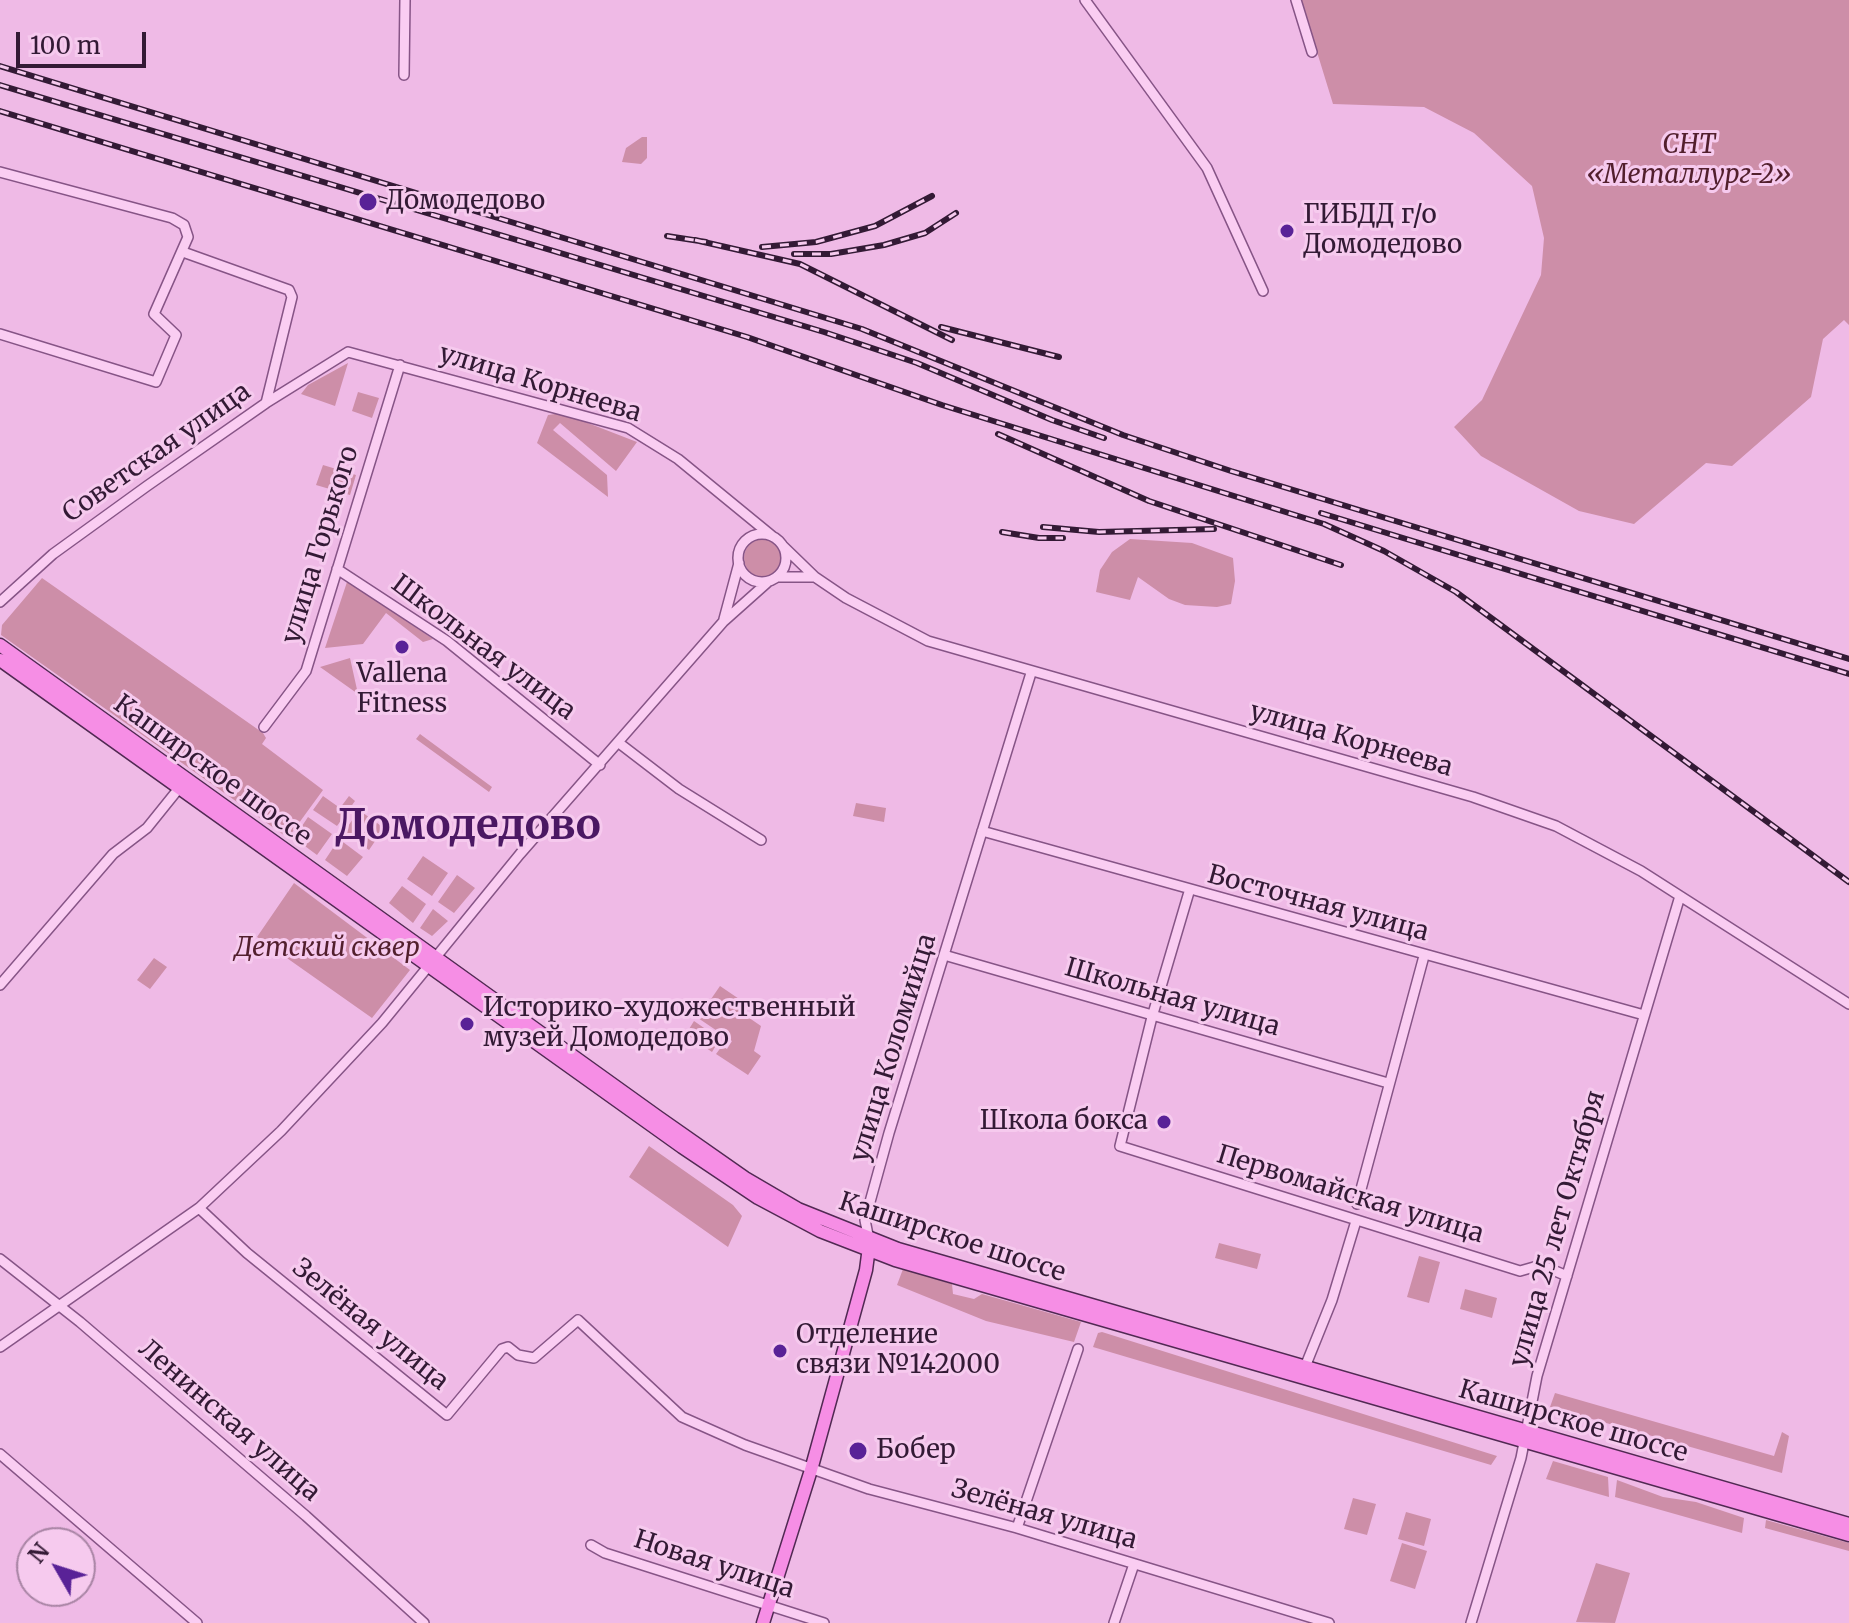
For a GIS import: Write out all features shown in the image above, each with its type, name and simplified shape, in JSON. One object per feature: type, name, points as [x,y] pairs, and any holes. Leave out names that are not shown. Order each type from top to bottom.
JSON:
[{"type":"main road","name":"Каширское шоссе","points":[[0,645],[433,963]]},
{"type":"main road","name":"Каширское шоссе","points":[[0,660],[754,1184],[869,1245],[1849,1535]]},
{"type":"main road","name":"Каширское шоссе","points":[[869,1245],[1305,1367],[1526,1437],[1849,1524]]},
{"type":"main road","name":"улица Коломийца","points":[[763,1623],[811,1470],[869,1245]]},
{"type":"street","points":[[404,75],[405,0]]},
{"type":"street","points":[[1085,0],[1207,168],[1263,291]]},
{"type":"street","points":[[1296,0],[1312,52]]},
{"type":"street","points":[[0,172],[172,218],[184,225],[188,237],[154,314],[176,335],[156,382],[0,334]]},
{"type":"street","points":[[183,252],[289,290],[292,297],[266,403]]},
{"type":"street","name":"Советская улица","points":[[0,602],[53,554],[266,403],[348,352]]},
{"type":"street","name":"улица Корнеева","points":[[348,352],[543,406],[559,407],[635,432],[678,459],[772,536]]},
{"type":"street","name":"улица Горького","points":[[264,727],[306,671],[400,365]]},
{"type":"street","points":[[723,622],[744,543],[744,514]]},
{"type":"street","points":[[0,1347],[199,1208],[308,1104],[433,963],[520,854],[723,622],[785,565],[783,546],[772,536],[756,535],[744,543]]},
{"type":"street","name":"улица Корнеева","points":[[783,546],[815,577],[906,632],[1031,673],[1510,809],[1596,847],[1680,896],[1849,1004]]},
{"type":"street","points":[[739,562],[750,578],[815,577]]},
{"type":"street","name":"Школьная улица","points":[[337,569],[447,641],[600,765]]},
{"type":"street","name":"улица Коломийца","points":[[869,1245],[865,1220],[1031,673]]},
{"type":"street","points":[[619,743],[679,789],[761,840]]},
{"type":"street","points":[[0,985],[113,854],[147,828],[180,787]]},
{"type":"street","name":"Восточная улица","points":[[982,831],[1189,892],[1644,1015]]},
{"type":"street","points":[[1152,1017],[1189,892]]},
{"type":"street","name":"улица 25 лет Октября","points":[[1471,1623],[1526,1437],[1537,1376],[1680,896]]},
{"type":"street","name":"Школьная улица","points":[[944,955],[1388,1083]]},
{"type":"street","points":[[1357,1204],[1424,956]]},
{"type":"street","name":"Первомайская улица","points":[[1152,1017],[1120,1146],[1520,1271],[1541,1265],[1567,1276]]},
{"type":"street","name":"Зелёная улица","points":[[199,1208],[247,1253],[447,1415],[502,1349],[508,1347],[518,1355],[534,1358],[578,1320],[682,1417],[811,1470],[1017,1528],[1329,1623]]},
{"type":"street","points":[[1305,1367],[1332,1300],[1356,1221]]},
{"type":"street","name":"Ленинская улица","points":[[0,1259],[306,1516],[424,1623]]},
{"type":"street","points":[[1017,1528],[1078,1349]]},
{"type":"street","points":[[0,1454],[197,1623]]},
{"type":"street","name":"Новая улица","points":[[591,1545],[605,1553],[824,1623]]},
{"type":"street","points":[[1114,1623],[1134,1564]]},
{"type":"green space","name":"СНТ «Металлург-2»","points":[[1301,0],[1849,0],[1849,325],[1844,320],[1823,339],[1811,397],[1732,466],[1706,463],[1634,524],[1579,511],[1481,456],[1454,427],[1482,400],[1541,275],[1544,238],[1532,186],[1474,133],[1424,107],[1333,104]]},
{"type":"green space","points":[[647,137],[647,158],[641,164],[622,162],[626,148]]},
{"type":"green space","points":[[348,363],[335,406],[301,394],[308,385]]},
{"type":"green space","points":[[358,392],[379,398],[372,418],[352,411]]},
{"type":"green space","points":[[562,413],[637,442],[616,471],[560,423],[553,430],[607,475],[608,497],[537,443],[548,415]]},
{"type":"green space","points":[[323,465],[356,475],[350,495],[316,485]]},
{"type":"green space","points":[[763,539],[777,544],[782,558],[777,572],[763,577],[749,572],[744,558],[749,544]]},
{"type":"green space","points":[[1130,539],[1192,543],[1233,558],[1235,581],[1231,604],[1217,607],[1185,605],[1169,599],[1138,577],[1130,600],[1096,592],[1100,570],[1112,552]]},
{"type":"green space","points":[[42,578],[263,733],[266,738],[262,744],[323,790],[288,838],[1,635],[2,625]]},
{"type":"green space","points":[[347,582],[433,639],[423,642],[386,613],[363,644],[325,648]]},
{"type":"green space","points":[[350,658],[358,694],[320,667]]},
{"type":"green space","points":[[420,734],[492,787],[489,792],[416,739]]},
{"type":"green space","points":[[323,796],[340,808],[349,796],[355,801],[337,826],[313,810]]},
{"type":"green space","points":[[856,803],[886,808],[884,822],[853,816]]},
{"type":"green space","points":[[359,810],[384,828],[369,850],[344,832]]},
{"type":"green space","points":[[308,817],[332,834],[317,855],[294,838]]},
{"type":"green space","points":[[339,839],[363,857],[347,876],[325,860]]},
{"type":"green space","points":[[423,856],[448,873],[432,896],[407,879]]},
{"type":"green space","points":[[457,875],[475,888],[454,913],[438,902]]},
{"type":"green space","name":"Детский сквер","points":[[294,883],[410,970],[372,1018],[257,937]]},
{"type":"green space","points":[[402,886],[426,904],[413,923],[389,903]]},
{"type":"green space","points":[[433,909],[448,921],[432,936],[420,928]]},
{"type":"green space","points":[[154,958],[167,967],[150,989],[137,980]]},
{"type":"green space","points":[[720,986],[748,1005],[742,1013],[761,1026],[754,1051],[761,1056],[748,1075],[716,1054],[722,1046],[727,1049],[732,1041],[698,1018]]},
{"type":"green space","points":[[694,1021],[720,1039],[712,1052],[686,1034]]},
{"type":"green space","points":[[649,1146],[733,1205],[742,1216],[728,1247],[629,1177]]},
{"type":"green space","points":[[1219,1243],[1261,1254],[1257,1269],[1215,1258]]},
{"type":"green space","points":[[1419,1256],[1440,1262],[1429,1303],[1407,1297]]},
{"type":"green space","points":[[903,1269],[952,1284],[953,1294],[974,1299],[982,1294],[1081,1322],[1074,1342],[986,1321],[897,1285]]},
{"type":"green space","points":[[1465,1289],[1497,1298],[1492,1318],[1460,1309]]},
{"type":"green space","points":[[1098,1333],[1497,1456],[1491,1465],[1093,1347]]},
{"type":"green space","points":[[1555,1393],[1774,1456],[1782,1432],[1789,1436],[1782,1473],[1550,1407]]},
{"type":"green space","points":[[1553,1461],[1608,1477],[1609,1497],[1546,1479]]},
{"type":"green space","points":[[1617,1480],[1663,1497],[1696,1502],[1744,1518],[1742,1533],[1615,1497]]},
{"type":"green space","points":[[1353,1498],[1376,1504],[1367,1535],[1344,1529]]},
{"type":"green space","points":[[1406,1512],[1431,1519],[1424,1546],[1398,1539]]},
{"type":"green space","points":[[1766,1520],[1849,1543],[1849,1551],[1765,1528]]},
{"type":"green space","points":[[1402,1543],[1427,1551],[1415,1589],[1390,1581]]},
{"type":"green space","points":[[1596,1563],[1630,1573],[1615,1623],[1576,1622]]},
{"type":"railway","points":[[0,66],[862,329],[1123,435],[1231,471],[1849,659]]},
{"type":"railway","points":[[0,85],[824,332],[917,363],[1052,420],[1104,438]]},
{"type":"railway","points":[[0,111],[747,337],[942,405],[1324,524],[1384,551],[1456,592],[1849,882]]},
{"type":"railway","points":[[762,247],[816,242],[875,226],[932,196]]},
{"type":"railway","points":[[794,254],[831,254],[884,245],[925,233],[956,213]]},
{"type":"railway","points":[[667,236],[706,242]]},
{"type":"railway","points":[[695,240],[800,264],[952,340]]},
{"type":"railway","points":[[941,327],[1059,357]]},
{"type":"railway","points":[[998,434],[1149,501],[1341,565]]},
{"type":"railway","points":[[1321,513],[1849,674]]},
{"type":"railway","points":[[1043,527],[1099,532],[1214,529]]},
{"type":"railway","points":[[1002,532],[1063,538]]},
{"type":"place","name":"Домодедово","points":[[368,202]]},
{"type":"place","name":"ГИБДД г/о Домодедово","points":[[1287,231]]},
{"type":"place","name":"Vallena Fitness","points":[[402,647]]},
{"type":"place","name":"Историко-художественный музей Домодедово","points":[[467,1024]]},
{"type":"place","name":"Школа бокса","points":[[1164,1122]]},
{"type":"place","name":"Отделение связи №142000","points":[[780,1351]]},
{"type":"place","name":"Бобер","points":[[858,1451]]},
{"type":"district","name":"Домодедово","points":[[468,827]]}]
